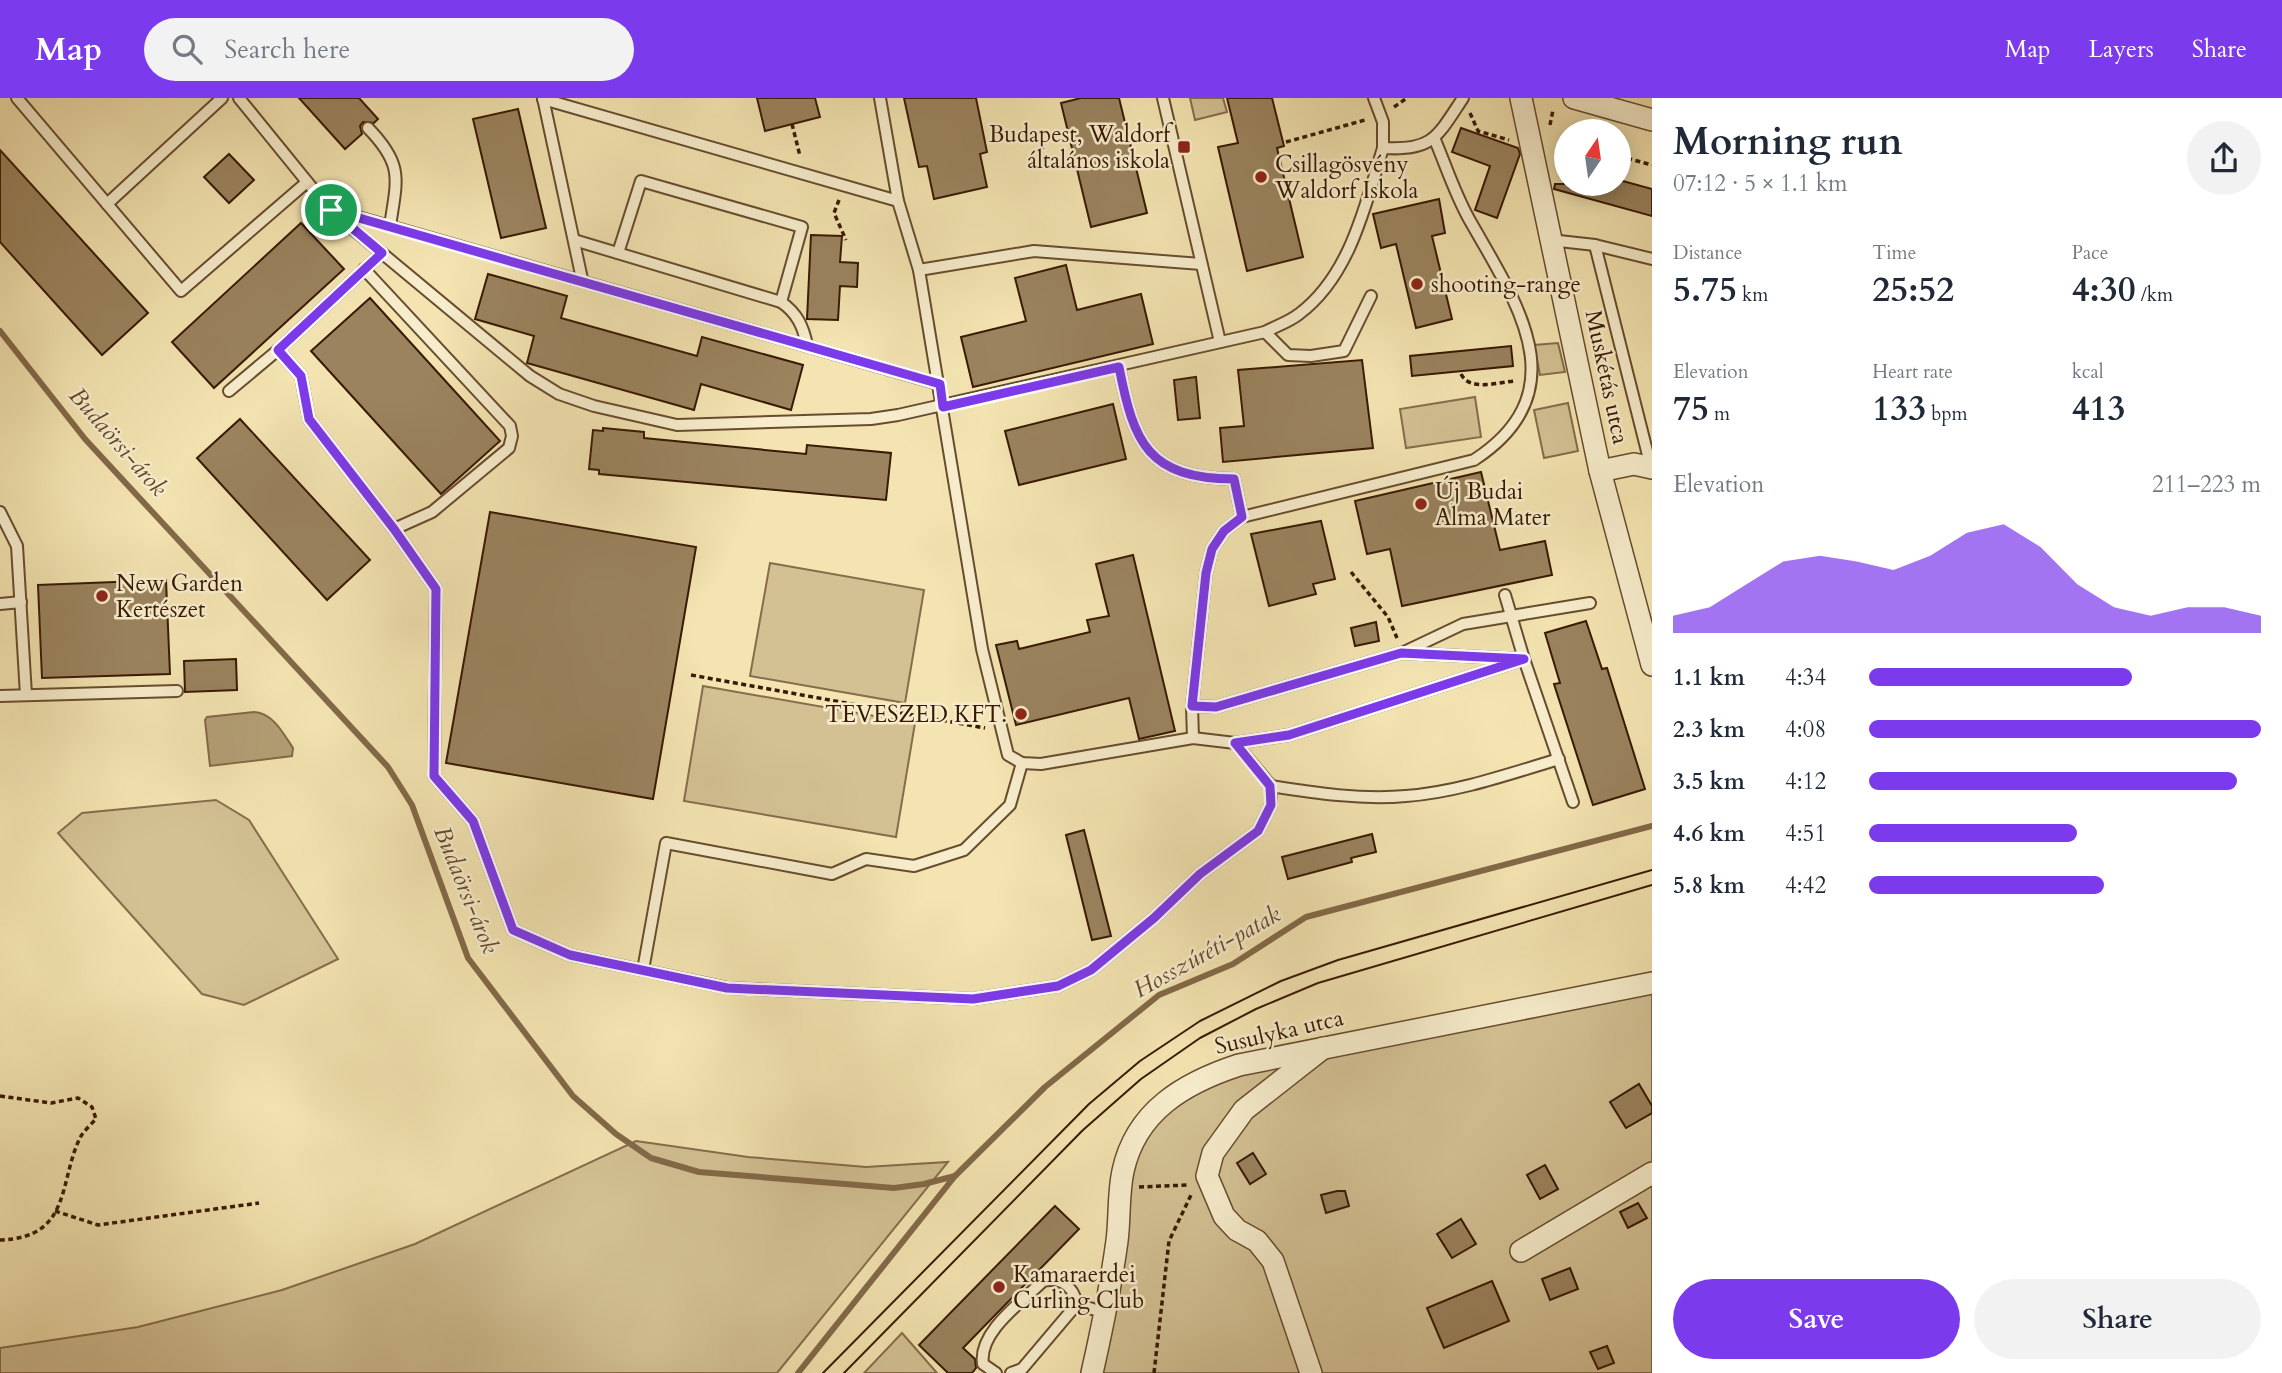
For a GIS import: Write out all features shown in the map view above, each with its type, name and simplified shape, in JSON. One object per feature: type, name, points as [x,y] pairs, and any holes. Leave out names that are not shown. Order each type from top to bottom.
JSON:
[{"type":"street","name":"Muskétás utca","points":[[1521,98],[1600,471],[1652,665]]},
{"type":"street","points":[[1574,98],[1652,120]]},
{"type":"street","points":[[1600,471],[1633,464],[1651,467]]},
{"type":"street","name":"Susulyka utca","points":[[1093,1373],[1117,1240],[1121,1186],[1129,1150],[1139,1129],[1159,1106],[1183,1088],[1208,1075],[1239,1065],[1652,983]]},
{"type":"street","points":[[1311,1373],[1273,1261],[1257,1241],[1237,1230],[1224,1216],[1207,1176],[1213,1153],[1244,1110],[1324,1047]]},
{"type":"street","points":[[1521,1251],[1652,1173]]},
{"type":"lane","points":[[18,98],[181,291],[307,183]]},
{"type":"lane","points":[[107,204],[222,98]]},
{"type":"lane","points":[[239,98],[331,210],[530,376],[559,394],[594,406],[677,425],[871,419],[943,407],[1265,332],[1298,315],[1323,292],[1340,267],[1355,234],[1382,148],[1381,116],[1374,98]]},
{"type":"lane","points":[[880,98],[898,201],[919,270],[982,649],[1008,755],[1021,763],[1041,764],[1193,738],[1235,743],[1289,735],[1524,659]]},
{"type":"lane","points":[[1163,98],[1220,342]]},
{"type":"lane","points":[[1382,148],[1410,150],[1435,140],[1463,98]]},
{"type":"lane","points":[[582,279],[543,99],[898,201]]},
{"type":"lane","points":[[368,128],[387,149],[394,164],[396,187],[390,226]]},
{"type":"lane","points":[[1193,738],[1192,706],[1206,573],[1212,549],[1224,531],[1242,517],[1474,460],[1498,444],[1515,425],[1525,407],[1531,379],[1528,345],[1517,310],[1492,257],[1467,217],[1435,140]]},
{"type":"lane","points":[[618,253],[641,181],[802,227],[781,302]]},
{"type":"lane","points":[[331,210],[582,279],[940,384]]},
{"type":"lane","points":[[574,240],[781,302],[793,310],[800,321],[807,345]]},
{"type":"lane","points":[[1550,240],[1595,245],[1652,259]]},
{"type":"lane","points":[[1595,245],[1651,467]]},
{"type":"lane","points":[[919,270],[1034,251],[1201,264]]},
{"type":"lane","points":[[229,391],[278,350],[382,253]]},
{"type":"lane","points":[[364,269],[510,426],[512,436],[509,448],[432,512],[394,529]]},
{"type":"lane","points":[[1265,332],[1288,355],[1311,356],[1344,351],[1371,296]]},
{"type":"lane","points":[[278,350],[301,376],[309,419],[394,529],[436,589],[434,776],[473,821],[513,930],[570,955],[727,988],[973,999],[1058,986],[1091,970],[1154,918],[1200,874],[1258,831],[1271,805],[1270,786],[1235,743]]},
{"type":"lane","points":[[1119,367],[1131,424],[1150,453],[1185,474],[1234,479],[1242,517]]},
{"type":"lane","points":[[0,512],[17,546],[26,695]]},
{"type":"lane","points":[[1505,596],[1573,802]]},
{"type":"lane","points":[[0,604],[21,602]]},
{"type":"lane","points":[[1192,706],[1216,707],[1401,653],[1463,624],[1590,603]]},
{"type":"lane","points":[[1401,653],[1524,659]]},
{"type":"lane","points":[[0,696],[177,691]]},
{"type":"lane","points":[[1270,786],[1329,795],[1405,796],[1469,786],[1559,759]]},
{"type":"lane","points":[[643,970],[666,843],[832,874],[866,859],[914,866],[964,850],[1010,804],[1021,763]]},
{"type":"lane","points":[[996,1373],[983,1364],[981,1350],[987,1338],[1043,1281],[1053,1279],[1064,1283],[1075,1293],[1077,1304]]},
{"type":"lane","points":[[1077,1304],[1105,1313]]},
{"type":"lane","points":[[1011,1373],[1022,1369],[1077,1304]]},
{"type":"path","points":[[1286,142],[1381,116]]},
{"type":"path","points":[[792,124],[804,173]]},
{"type":"path","points":[[1631,159],[1652,165]]},
{"type":"path","points":[[844,185],[834,213],[846,240]]},
{"type":"path","points":[[1461,374],[1465,380],[1475,385],[1531,379]]},
{"type":"path","points":[[1351,572],[1388,617],[1401,653]]},
{"type":"path","points":[[691,675],[1000,731]]},
{"type":"path","points":[[0,1096],[51,1103],[78,1098],[92,1107],[96,1119],[81,1136],[63,1200],[41,1229],[14,1240],[0,1240]]},
{"type":"path","points":[[1121,1186],[1197,1185],[1181,1211],[1169,1241],[1154,1373]]},
{"type":"path","points":[[55,1211],[98,1225],[259,1203]]},
{"type":"shaded area","points":[[1190,98],[1223,98],[1227,112],[1195,120]]},
{"type":"shaded area","points":[[1558,343],[1565,372],[1540,375],[1534,345]]},
{"type":"shaded area","points":[[1475,397],[1481,437],[1406,448],[1400,409]]},
{"type":"shaded area","points":[[1568,403],[1578,451],[1544,458],[1534,410]]},
{"type":"shaded area","points":[[770,563],[924,590],[905,703],[750,676]]},
{"type":"shaded area","points":[[703,686],[915,723],[896,837],[684,801]]},
{"type":"shaded area","points":[[254,712],[267,716],[277,725],[293,748],[292,756],[210,766],[205,720],[207,717]]},
{"type":"shaded area","points":[[216,800],[249,820],[338,959],[244,1005],[202,994],[58,833],[82,813]]},
{"type":"shaded area","points":[[1652,983],[1652,1373],[1083,1373],[1134,1161],[1150,1125],[1220,1075]]},
{"type":"shaded area","points":[[636,1141],[748,1157],[866,1167],[948,1162],[777,1373],[0,1373],[0,1348],[138,1327],[282,1290],[415,1244]]},
{"type":"shaded area","points":[[902,1333],[937,1373],[864,1373]]},
{"type":"building","points":[[299,98],[359,98],[378,119],[374,123],[363,122],[360,126],[362,134],[345,149]]},
{"type":"building","points":[[757,98],[815,98],[820,117],[765,131]]},
{"type":"building","points":[[904,98],[976,98],[987,152],[980,154],[987,187],[934,199],[927,166],[919,167]]},
{"type":"building","points":[[1081,98],[1119,98],[1147,213],[1091,227],[1061,103]]},
{"type":"building","points":[[1227,98],[1272,98],[1284,146],[1277,148],[1303,257],[1247,271],[1218,147],[1238,143]]},
{"type":"building","points":[[518,109],[546,228],[501,238],[473,119]]},
{"type":"building","points":[[1461,128],[1518,148],[1520,154],[1497,218],[1475,210],[1490,166],[1452,152]]},
{"type":"building","points":[[0,150],[148,313],[102,355],[0,242]]},
{"type":"building","points":[[229,154],[254,180],[229,203],[204,177]]},
{"type":"building","points":[[1631,183],[1652,189],[1652,216],[1579,196],[1631,196]]},
{"type":"building","points":[[1439,199],[1445,233],[1432,236],[1452,319],[1416,328],[1396,244],[1381,248],[1373,214]]},
{"type":"building","points":[[301,223],[344,269],[214,388],[172,342]]},
{"type":"building","points":[[811,235],[842,236],[840,262],[858,263],[857,287],[840,286],[838,320],[807,319]]},
{"type":"building","points":[[1066,265],[1077,310],[1141,294],[1153,344],[973,387],[961,337],[1026,321],[1015,278]]},
{"type":"building","points":[[488,274],[567,296],[561,318],[697,356],[702,337],[803,365],[791,410],[701,384],[694,410],[527,363],[534,336],[475,319]]},
{"type":"building","points":[[370,298],[500,441],[441,494],[311,351]]},
{"type":"building","points":[[1511,346],[1513,366],[1412,376],[1410,356]]},
{"type":"building","points":[[1362,360],[1373,448],[1223,462],[1220,428],[1244,426],[1238,370]]},
{"type":"building","points":[[1196,377],[1200,418],[1178,420],[1174,380]]},
{"type":"building","points":[[1113,404],[1126,459],[1019,485],[1005,431]]},
{"type":"building","points":[[240,419],[370,560],[327,600],[197,458]]},
{"type":"building","points":[[603,428],[644,432],[644,438],[806,454],[807,445],[891,453],[886,500],[599,474],[599,470],[589,469],[593,430],[603,431]]},
{"type":"building","points":[[1481,472],[1500,550],[1545,541],[1552,575],[1402,606],[1390,549],[1367,554],[1355,501]]},
{"type":"building","points":[[490,512],[696,547],[653,799],[446,763]]},
{"type":"building","points":[[1321,521],[1335,579],[1313,584],[1316,594],[1269,606],[1251,534]]},
{"type":"building","points":[[1133,555],[1175,731],[1139,739],[1129,698],[1016,725],[996,645],[1017,641],[1019,649],[1090,632],[1087,620],[1109,616],[1096,564]]},
{"type":"building","points":[[166,580],[170,674],[42,678],[38,585]]},
{"type":"building","points":[[1586,621],[1602,669],[1607,668],[1645,789],[1593,805],[1554,684],[1560,683],[1545,633]]},
{"type":"building","points":[[1376,622],[1379,641],[1355,646],[1351,628]]},
{"type":"building","points":[[236,659],[237,690],[185,692],[184,661]]},
{"type":"building","points":[[1084,830],[1111,936],[1092,940],[1066,835]]},
{"type":"building","points":[[1372,834],[1376,852],[1351,858],[1352,862],[1288,879],[1282,857]]},
{"type":"building","points":[[1639,1084],[1652,1106],[1652,1113],[1626,1128],[1610,1102]]},
{"type":"building","points":[[1253,1153],[1266,1174],[1250,1184],[1237,1163]]},
{"type":"building","points":[[1545,1165],[1558,1189],[1540,1199],[1527,1175]]},
{"type":"building","points":[[1345,1191],[1349,1206],[1326,1213],[1321,1195]]},
{"type":"building","points":[[1638,1203],[1647,1218],[1628,1228],[1620,1212]]},
{"type":"building","name":"Kamaraerdei Curling Club","points":[[1055,1206],[1079,1229],[963,1348],[975,1359],[976,1368],[972,1373],[948,1373],[919,1345]]},
{"type":"building","points":[[1461,1219],[1476,1244],[1452,1258],[1437,1234]]},
{"type":"building","points":[[1570,1268],[1578,1289],[1550,1300],[1542,1279]]},
{"type":"building","points":[[1492,1281],[1509,1321],[1444,1348],[1427,1308]]},
{"type":"building","points":[[1607,1346],[1614,1363],[1598,1369],[1590,1352]]},
{"type":"waterway","name":"Budaörsi-árok","points":[[0,331],[85,439],[388,767],[412,805],[468,958],[573,1096],[616,1134],[651,1158],[699,1172],[894,1188],[955,1176]]},
{"type":"waterway","name":"Hosszúréti-patak","points":[[798,1373],[955,1176],[1045,1087],[1159,995],[1233,964],[1306,917],[1652,826]]},
{"type":"tram line","points":[[823,1373],[1089,1104],[1140,1061],[1200,1021],[1281,981],[1338,960],[1652,870]]},
{"type":"tram line","points":[[844,1373],[1083,1130],[1141,1079],[1200,1038],[1256,1009],[1318,983],[1652,885]]},
{"type":"place","name":"Budapest, Waldorf általános iskola","points":[[1184,147]]},
{"type":"place","name":"Csillagösvény Waldorf Iskola","points":[[1261,177]]},
{"type":"place","name":"shooting-range","points":[[1417,284]]},
{"type":"place","name":"Új Budai Alma Mater","points":[[1421,504]]},
{"type":"place","name":"New Garden Kertészet","points":[[102,596]]},
{"type":"place","name":"TEVESZED KFT.","points":[[1021,714]]},
{"type":"place","name":"Kamaraerdei Curling Club","points":[[999,1287]]},
{"type":"route","points":[[331,210],[582,279],[940,384],[943,407],[1119,367],[1131,424],[1150,453],[1185,474],[1210,479],[1234,479],[1242,517],[1224,531],[1212,549],[1206,573],[1192,706],[1216,707],[1401,653],[1524,659],[1289,735],[1235,743],[1270,786],[1271,805],[1258,831],[1200,874],[1154,918],[1091,970],[1058,986],[973,999],[727,988],[570,955],[513,930],[473,821],[434,776],[436,589],[394,529],[309,419],[301,376],[278,350],[382,253],[331,210]]}]
